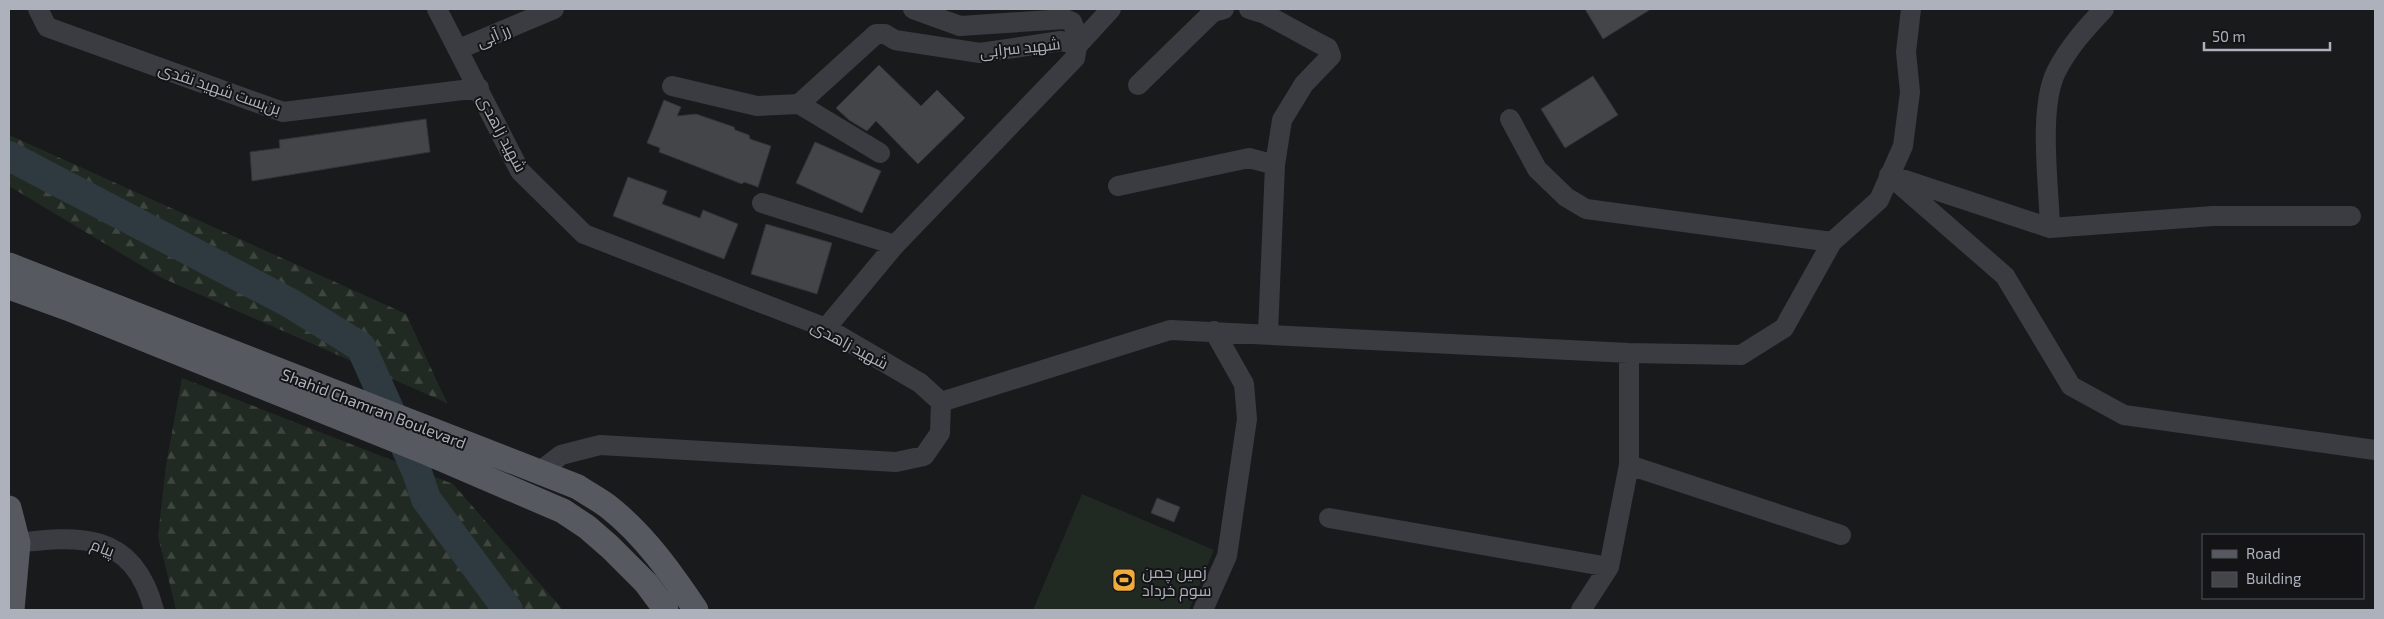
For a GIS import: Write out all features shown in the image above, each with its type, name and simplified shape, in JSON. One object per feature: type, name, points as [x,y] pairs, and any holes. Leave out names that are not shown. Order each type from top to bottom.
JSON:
[{"type":"main road","name":"Shahid Chamran Boulevard","points":[[9,264],[578,487],[610,508],[637,532],[653,550],[696,610]]},
{"type":"main road","name":"Shahid Chamran Boulevard","points":[[9,287],[67,308],[430,454],[563,511],[587,527],[646,583],[666,610]]},
{"type":"main road","points":[[530,497],[539,472]]},
{"type":"main road","points":[[9,508],[14,543],[12,610]]},
{"type":"street","name":"بن‌بست شهید نقدی","points":[[38,9],[47,27],[283,112],[479,88]]},
{"type":"street","name":"شهید زاهدی","points":[[437,9],[520,171],[584,234],[826,328],[920,383],[941,402]]},
{"type":"street","name":"رز آبی","points":[[458,49],[554,9]]},
{"type":"street","points":[[913,9],[960,26],[1065,19],[1072,22],[1078,45]]},
{"type":"street","points":[[1078,45],[1111,9]]},
{"type":"street","points":[[1138,85],[1213,12],[1224,9]]},
{"type":"street","points":[[1249,9],[1266,14],[1328,48],[1331,56],[1304,84],[1282,120],[1275,165],[1268,333]]},
{"type":"street","points":[[539,472],[561,455],[600,445],[896,462],[924,456],[940,432],[941,402],[1170,330],[1268,333],[1629,353],[1741,355],[1784,328],[1832,242],[1879,200],[1903,146],[1910,92],[1906,52],[1911,9]]},
{"type":"street","points":[[2050,228],[2046,117],[2055,74],[2077,37],[2104,9]]},
{"type":"street","name":"شهید سرابی","points":[[799,104],[876,34],[885,34],[895,40],[980,53],[1061,41],[1078,45],[1075,58],[895,245],[826,328]]},
{"type":"street","points":[[672,86],[757,106],[799,104],[880,153]]},
{"type":"street","points":[[1510,119],[1537,170],[1566,197],[1586,209],[1832,242]]},
{"type":"street","points":[[1118,186],[1249,158],[1275,165]]},
{"type":"street","points":[[1890,175],[2050,228],[2214,216],[2351,216]]},
{"type":"street","points":[[1890,175],[2005,276],[2071,386],[2124,415],[2375,450]]},
{"type":"street","points":[[762,203],[895,245]]},
{"type":"street","points":[[1203,610],[1227,556],[1247,419],[1244,384],[1214,331]]},
{"type":"street","points":[[1581,610],[1610,567],[1629,465],[1629,353]]},
{"type":"street","points":[[1629,465],[1841,535]]},
{"type":"street","points":[[1329,518],[1610,567]]},
{"type":"street","name":"پیام","points":[[14,543],[63,539],[87,540],[106,546],[126,556],[140,572],[150,609]]},
{"type":"green space","points":[[9,135],[406,314],[447,403],[162,278],[9,186]]},
{"type":"green space","points":[[182,378],[453,484],[563,610],[176,610],[158,536],[166,465]]},
{"type":"green space","name":"زمین چمن سوم خرداد","points":[[1082,494],[1214,550],[1189,610],[1033,610]]},
{"type":"building","points":[[1585,9],[1651,9],[1603,39]]},
{"type":"building","points":[[879,65],[921,106],[937,90],[965,118],[918,164],[876,121],[867,131],[849,120],[836,108]]},
{"type":"building","points":[[1593,76],[1618,115],[1565,148],[1541,109]]},
{"type":"building","points":[[664,100],[681,107],[677,116],[696,114],[734,127],[735,130],[749,135],[750,139],[771,146],[758,187],[744,182],[742,184],[659,152],[660,148],[647,143]]},
{"type":"building","points":[[426,119],[430,152],[252,181],[250,152],[280,148],[279,140]]},
{"type":"building","points":[[815,142],[881,171],[862,213],[796,183]]},
{"type":"building","points":[[628,177],[667,191],[662,204],[700,218],[703,210],[738,224],[724,259],[613,216]]},
{"type":"building","points":[[766,224],[832,243],[817,294],[751,274]]},
{"type":"building","points":[[1157,498],[1180,507],[1174,522],[1151,513]]},
{"type":"waterway","points":[[9,156],[290,303],[361,347],[417,472],[426,499],[508,610]]},
{"type":"place","name":"زمین چمن سوم خرداد","points":[[1124,580]]}]
